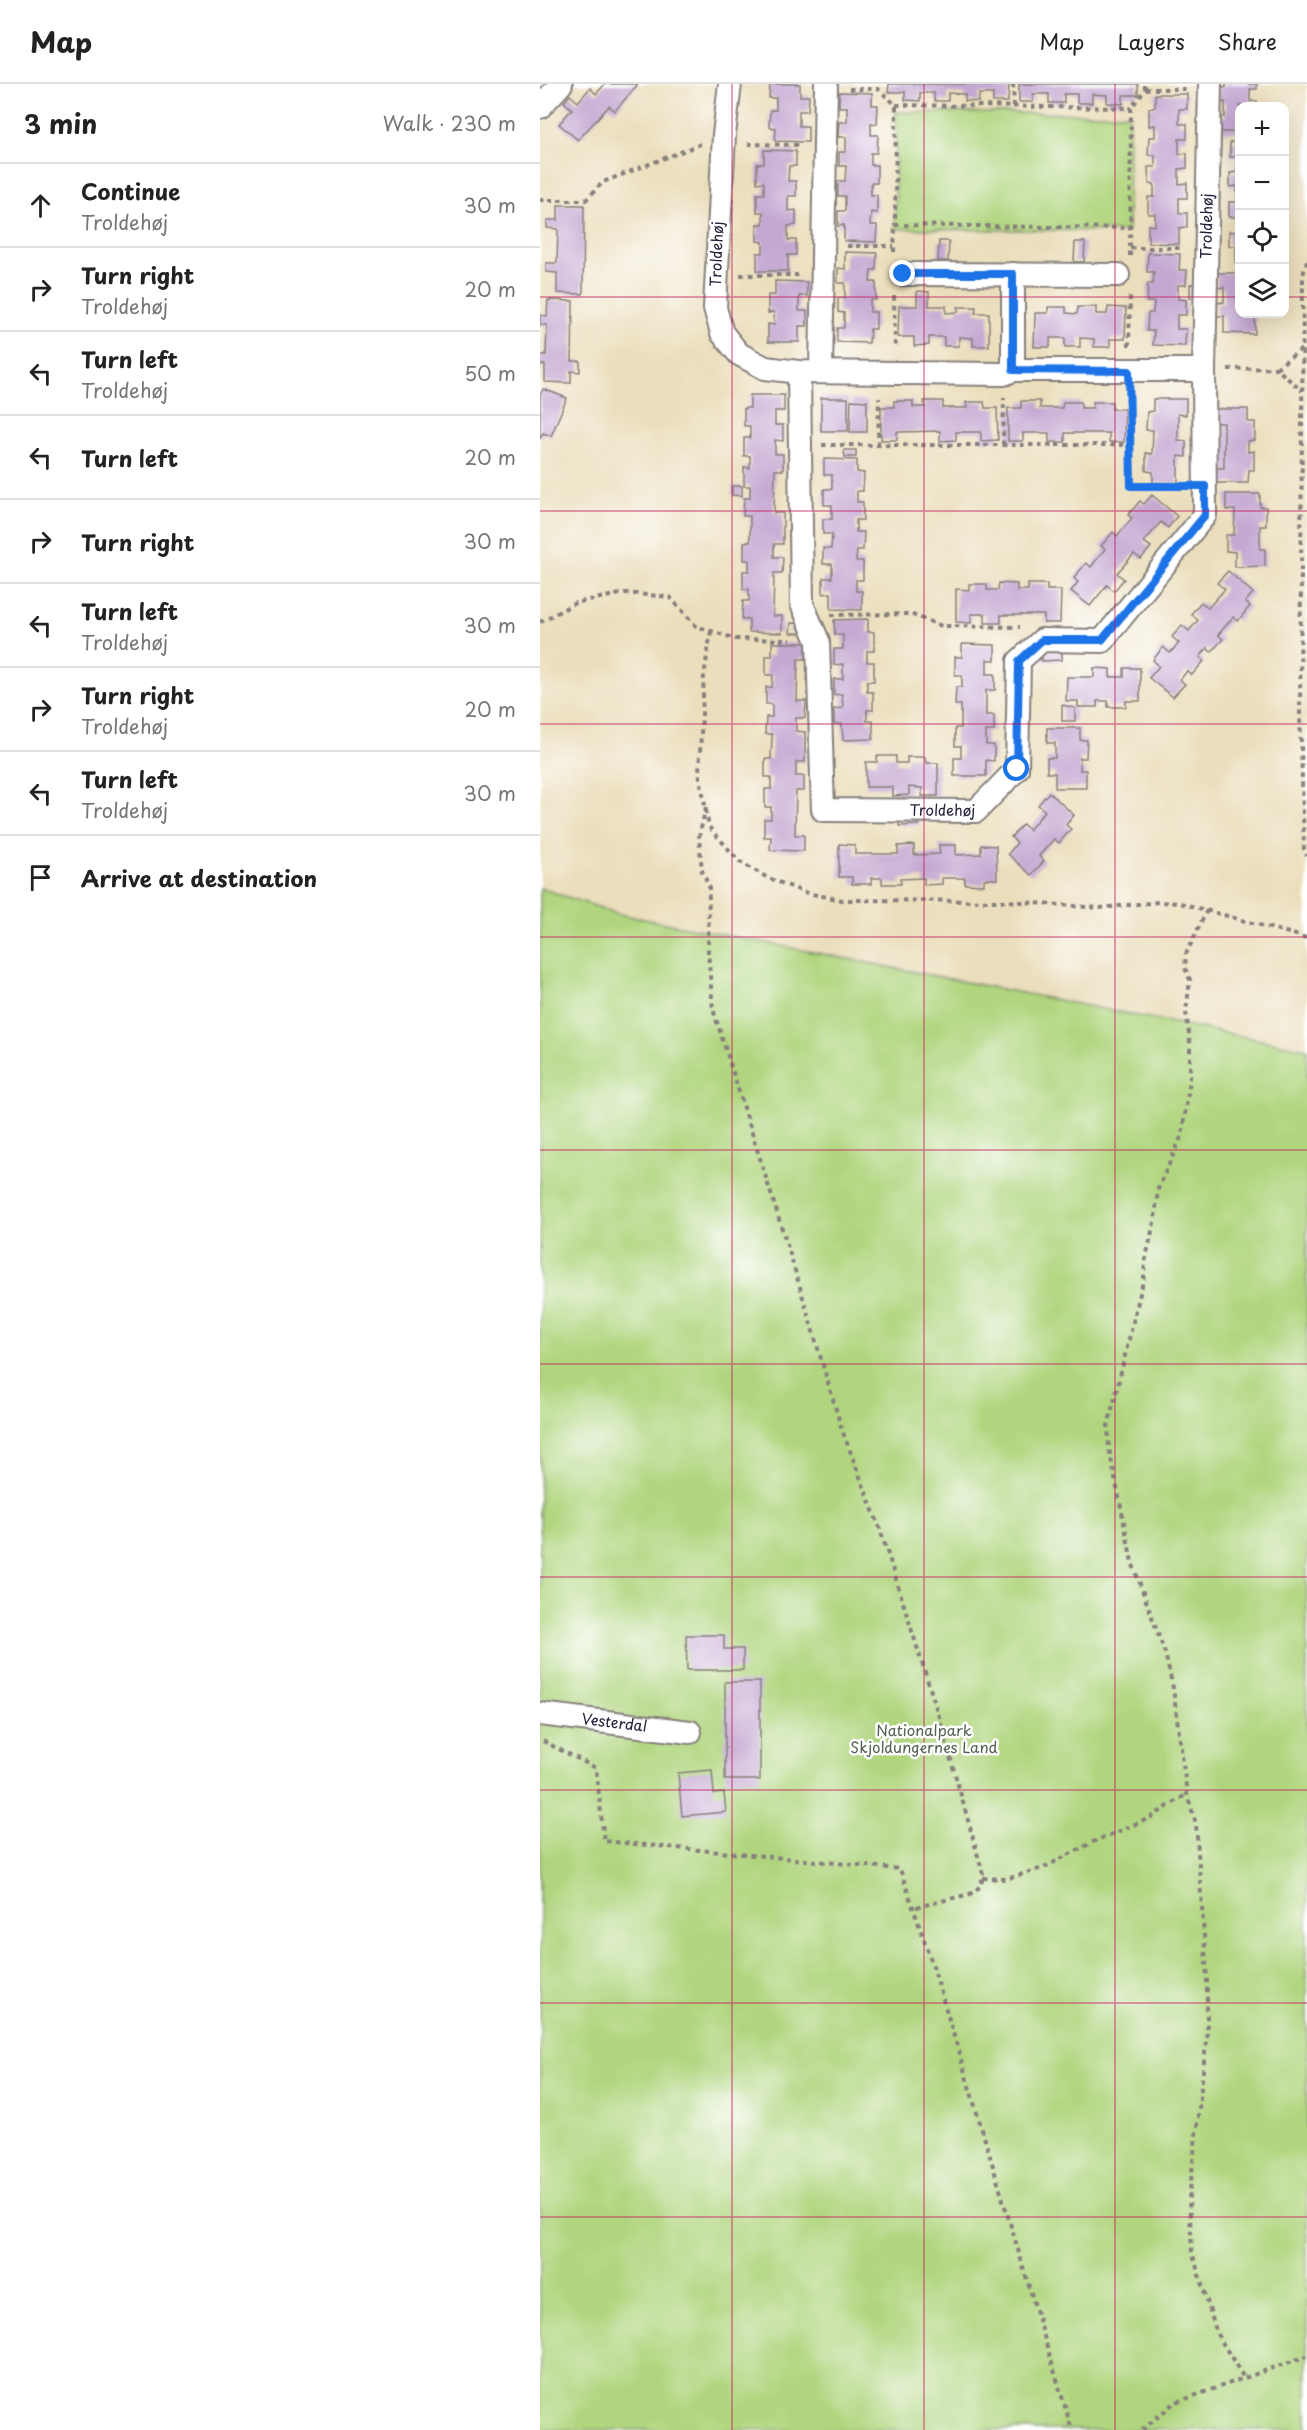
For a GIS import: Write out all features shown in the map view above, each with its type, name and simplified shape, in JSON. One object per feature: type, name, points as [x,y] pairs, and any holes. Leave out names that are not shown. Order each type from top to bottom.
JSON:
[{"type":"street","points":[[540,107],[561,84]]},
{"type":"street","name":"Troldehøj","points":[[730,84],[724,139],[715,308],[722,333],[739,354],[765,368],[810,372],[1204,370]]},
{"type":"street","name":"Troldehøj","points":[[826,84],[823,276],[800,445],[802,604],[818,641],[823,810],[976,811],[1017,769],[1019,661],[1042,640],[1102,640],[1205,515],[1204,370],[1210,87]]},
{"type":"street","points":[[903,274],[1126,275]]},
{"type":"street","points":[[1009,372],[1013,274]]},
{"type":"street","name":"Vesterdal","points":[[540,1714],[690,1732]]},
{"type":"path","points":[[878,84],[878,89],[896,105],[1131,108]]},
{"type":"path","points":[[1014,84],[1014,106]]},
{"type":"path","points":[[1205,486],[1131,486],[1126,275],[1130,248],[1131,108],[1145,87],[1210,87]]},
{"type":"path","points":[[895,225],[896,105]]},
{"type":"path","points":[[540,200],[586,201],[603,182],[724,139],[825,146]]},
{"type":"path","points":[[824,246],[894,246]]},
{"type":"path","points":[[1130,248],[1207,249]]},
{"type":"path","points":[[1307,261],[1303,276],[1300,710],[1304,849],[1307,856]]},
{"type":"path","points":[[716,275],[823,276]]},
{"type":"path","points":[[1204,370],[1276,368],[1303,348]]},
{"type":"path","points":[[1276,368],[1303,392]]},
{"type":"path","points":[[878,445],[879,372]]},
{"type":"path","points":[[1003,445],[1009,372]]},
{"type":"path","points":[[800,445],[1130,445]]},
{"type":"path","points":[[540,622],[575,603],[625,593],[670,597],[696,626],[736,639],[818,641]]},
{"type":"path","points":[[807,615],[910,614],[942,626],[1036,627],[1042,640]]},
{"type":"path","points":[[711,631],[704,676],[699,772],[709,827],[740,862],[768,878],[807,893],[842,900],[1008,901],[1100,908],[1158,902],[1180,903],[1307,938]]},
{"type":"path","points":[[706,807],[699,837],[702,871],[709,886],[708,952],[713,1009],[794,1267],[842,1430],[880,1529],[939,1717],[984,1874],[981,1886],[970,1894],[914,1908]]},
{"type":"path","points":[[1208,910],[1186,954],[1185,968],[1190,980],[1186,1012],[1191,1066],[1182,1135],[1158,1189],[1144,1277],[1108,1426],[1109,1448],[1132,1562],[1165,1653],[1173,1688],[1187,1794],[1196,1824],[1207,1977],[1207,2034],[1189,2199],[1192,2252],[1217,2334],[1244,2378]]},
{"type":"path","points":[[540,1739],[596,1768],[604,1841],[900,1869],[933,1966],[1072,2430]]},
{"type":"path","points":[[982,1878],[1006,1879],[1043,1868],[1095,1841],[1150,1818],[1187,1794]]},
{"type":"path","points":[[1142,2430],[1174,2403],[1307,2355]]},
{"type":"green space","points":[[896,112],[1129,114],[1128,231],[895,229]]},
{"type":"green space","name":"Nationalpark Skjoldungernes Land","points":[[540,888],[619,914],[1307,1049],[1307,2430],[540,2430]]},
{"type":"building","points":[[605,84],[638,84],[615,111],[609,106],[578,140],[559,124],[572,109],[564,102],[570,95],[578,102],[590,88],[596,94]]},
{"type":"building","points":[[770,84],[800,84],[800,96],[809,96],[808,111],[799,111],[799,126],[808,126],[808,142],[775,141],[776,128],[769,127],[770,110],[776,110],[776,98],[769,98]]},
{"type":"building","points":[[889,84],[1009,84],[1008,102],[993,102],[993,94],[979,94],[979,102],[965,101],[965,94],[948,93],[948,101],[934,101],[934,93],[920,93],[920,101],[905,100],[905,92],[888,92]]},
{"type":"building","points":[[1019,84],[1138,84],[1138,95],[1123,95],[1123,104],[1107,103],[1107,95],[1092,94],[1092,103],[1077,103],[1077,94],[1064,94],[1064,103],[1049,103],[1049,94],[1033,94],[1033,102],[1019,102]]},
{"type":"building","points":[[1226,84],[1257,84],[1257,89],[1250,89],[1250,101],[1257,102],[1235,102],[1235,132],[1217,132],[1217,117],[1225,117],[1225,102],[1218,102],[1218,87],[1226,87]]},
{"type":"building","points":[[839,92],[872,93],[872,105],[878,105],[877,124],[871,123],[871,135],[878,135],[877,153],[871,153],[871,165],[877,165],[877,183],[871,183],[871,195],[877,195],[877,213],[871,212],[870,225],[877,225],[876,242],[844,241],[844,225],[838,226],[838,211],[845,211],[845,196],[838,196],[838,181],[845,181],[846,166],[839,166],[839,152],[846,152],[846,137],[838,137],[839,122],[847,122],[847,107],[839,107]]},
{"type":"building","points":[[1155,94],[1187,94],[1187,109],[1179,109],[1179,124],[1187,124],[1187,139],[1179,139],[1179,154],[1187,153],[1187,168],[1179,169],[1179,184],[1187,183],[1187,198],[1179,198],[1179,213],[1187,213],[1187,227],[1179,228],[1179,244],[1148,243],[1148,225],[1155,226],[1155,214],[1148,214],[1148,197],[1154,197],[1154,184],[1149,184],[1148,167],[1155,167],[1155,155],[1148,155],[1149,137],[1155,137],[1155,125],[1149,126],[1149,108],[1155,107]]},
{"type":"building","points":[[1230,142],[1235,142],[1235,157],[1230,157]]},
{"type":"building","points":[[764,150],[796,151],[796,166],[789,166],[788,181],[796,181],[796,196],[788,196],[788,211],[796,210],[796,225],[788,226],[788,240],[796,240],[796,255],[788,255],[788,271],[757,271],[757,253],[763,253],[763,242],[757,241],[757,224],[763,224],[763,212],[757,212],[757,194],[764,194],[764,182],[757,183],[757,164],[764,164]]},
{"type":"building","points":[[1235,172],[1235,186],[1230,187],[1230,173]]},
{"type":"building","points":[[1229,202],[1235,202],[1235,217],[1229,217]]},
{"type":"building","points":[[558,205],[584,205],[583,294],[557,293],[557,273],[546,272],[546,263],[557,263],[558,229],[547,228],[547,220],[558,220]]},
{"type":"building","points":[[1229,231],[1235,232],[1235,246],[1229,246]]},
{"type":"building","points":[[939,241],[949,241],[948,261],[938,261]]},
{"type":"building","points":[[1075,242],[1085,242],[1084,262],[1074,262]]},
{"type":"building","points":[[845,252],[877,253],[876,270],[871,270],[870,282],[876,282],[876,300],[870,300],[870,312],[876,312],[876,329],[870,329],[869,343],[837,342],[837,328],[844,328],[844,313],[838,312],[838,298],[845,298],[845,283],[838,283],[838,268],[845,269]]},
{"type":"building","points":[[1148,253],[1180,254],[1179,270],[1187,270],[1186,285],[1178,285],[1178,299],[1186,300],[1186,315],[1177,315],[1177,329],[1186,329],[1185,346],[1153,345],[1154,331],[1147,331],[1148,313],[1153,313],[1154,302],[1147,302],[1148,283],[1153,284],[1154,272],[1147,272]]},
{"type":"building","points":[[1217,273],[1235,273],[1235,318],[1255,318],[1255,334],[1224,333],[1224,316],[1217,316],[1217,303],[1224,302],[1224,287],[1217,288]]},
{"type":"building","points":[[775,281],[807,282],[807,296],[799,296],[799,311],[807,311],[807,326],[799,326],[799,342],[768,342],[768,324],[774,325],[774,312],[768,313],[768,295],[775,295]]},
{"type":"building","points":[[1190,284],[1198,285],[1198,298],[1190,298]]},
{"type":"building","points":[[917,291],[929,292],[929,306],[946,306],[946,313],[958,312],[958,307],[976,307],[975,313],[989,313],[989,346],[973,346],[973,338],[959,337],[959,346],[944,346],[944,337],[929,337],[929,345],[914,346],[914,337],[898,337],[899,306],[917,306]]},
{"type":"building","points":[[548,300],[573,301],[572,361],[580,361],[580,372],[571,371],[571,383],[545,382],[545,365],[540,365],[540,355],[546,355],[547,325],[540,325],[540,315],[547,316]]},
{"type":"building","points":[[1048,307],[1066,307],[1066,313],[1077,314],[1078,307],[1096,307],[1096,314],[1107,314],[1108,307],[1126,308],[1125,339],[1110,339],[1110,347],[1094,347],[1094,339],[1080,338],[1080,347],[1065,347],[1065,338],[1050,338],[1050,347],[1034,347],[1035,313],[1048,313]]},
{"type":"building","points":[[543,389],[567,398],[551,436],[543,433],[540,439],[540,396]]},
{"type":"building","points":[[750,395],[784,395],[784,411],[775,411],[775,425],[783,425],[783,441],[775,440],[775,454],[783,454],[783,470],[775,470],[774,513],[783,513],[783,544],[774,544],[774,557],[783,557],[782,573],[774,573],[773,616],[782,616],[782,633],[749,632],[749,619],[742,619],[743,601],[749,601],[749,589],[743,589],[743,571],[749,571],[749,560],[744,560],[744,542],[750,542],[750,516],[743,516],[744,498],[750,498],[750,486],[744,486],[744,467],[750,468],[750,456],[744,456],[744,438],[750,438],[750,426],[744,426],[744,408],[750,408]]},
{"type":"building","points":[[821,398],[848,398],[848,431],[821,431]]},
{"type":"building","points":[[1153,399],[1186,399],[1186,415],[1178,414],[1178,440],[1186,441],[1186,457],[1178,456],[1178,484],[1153,483],[1153,472],[1146,471],[1146,453],[1152,454],[1153,430],[1146,430],[1147,412],[1153,411]]},
{"type":"building","points":[[851,400],[867,401],[867,432],[850,432]]},
{"type":"building","points":[[894,401],[913,401],[913,407],[925,407],[924,401],[943,401],[943,408],[967,408],[966,402],[984,402],[985,408],[997,408],[998,440],[981,441],[981,432],[956,432],[956,440],[940,441],[940,431],[897,432],[897,440],[881,440],[881,407],[894,407]]},
{"type":"building","points":[[1021,401],[1040,401],[1040,408],[1062,408],[1063,402],[1081,402],[1081,408],[1093,408],[1093,402],[1112,402],[1112,409],[1125,409],[1124,442],[1109,442],[1109,433],[1065,433],[1065,442],[1049,442],[1049,433],[1023,433],[1023,441],[1008,441],[1008,408],[1021,408]]},
{"type":"building","points":[[1215,409],[1248,409],[1248,422],[1255,422],[1255,440],[1248,441],[1248,452],[1254,451],[1254,470],[1249,470],[1248,483],[1215,483],[1215,468],[1224,468],[1224,423],[1215,423]]},
{"type":"building","points":[[844,450],[856,450],[856,457],[845,457]]},
{"type":"building","points":[[824,459],[857,460],[857,472],[864,473],[863,491],[857,491],[857,502],[863,502],[863,520],[856,520],[856,532],[864,532],[863,550],[857,550],[856,561],[863,561],[863,580],[856,580],[856,591],[862,591],[862,610],[831,609],[831,593],[823,594],[823,578],[832,578],[832,564],[823,564],[823,548],[831,549],[832,534],[823,534],[823,519],[832,519],[832,505],[824,505],[824,489],[832,489],[832,475],[824,475]]},
{"type":"building","points":[[732,486],[742,486],[742,496],[732,495]]},
{"type":"building","points":[[1226,494],[1260,494],[1260,507],[1266,507],[1266,526],[1260,526],[1260,549],[1265,549],[1265,566],[1235,567],[1235,552],[1226,551],[1226,535],[1234,535],[1235,510],[1226,510]]},
{"type":"building","points":[[1152,495],[1177,516],[1168,528],[1161,522],[1144,542],[1151,547],[1141,559],[1134,554],[1117,573],[1124,579],[1114,591],[1107,585],[1090,606],[1071,591],[1078,582],[1074,578],[1086,563],[1091,567],[1105,549],[1101,546],[1113,532],[1117,536],[1132,518],[1128,515],[1140,501],[1144,504]]},
{"type":"building","points":[[1228,571],[1253,593],[1245,602],[1250,606],[1238,621],[1233,617],[1218,635],[1223,639],[1211,652],[1207,648],[1200,657],[1204,661],[1192,675],[1187,671],[1180,680],[1185,684],[1173,697],[1149,678],[1159,666],[1153,660],[1163,647],[1170,653],[1179,643],[1172,637],[1182,625],[1189,631],[1198,620],[1191,614],[1201,602],[1208,608],[1225,589],[1217,583]]},
{"type":"building","points":[[999,583],[1017,584],[1017,590],[1028,590],[1028,584],[1047,584],[1047,590],[1061,590],[1060,623],[1044,623],[1044,615],[1001,615],[1001,623],[985,623],[985,614],[971,614],[971,623],[956,622],[956,589],[969,590],[969,584],[987,584],[987,590],[998,590]]},
{"type":"building","points":[[868,619],[868,632],[874,632],[874,651],[867,651],[867,662],[874,662],[874,681],[867,681],[867,692],[873,692],[873,710],[867,710],[867,721],[873,721],[873,739],[843,740],[842,724],[834,724],[834,709],[843,708],[842,694],[834,695],[834,679],[843,679],[843,664],[834,665],[834,649],[843,649],[843,635],[835,635],[834,620]]},
{"type":"building","points":[[791,623],[810,624],[810,633],[790,633]]},
{"type":"building","points":[[772,643],[806,643],[806,659],[798,659],[797,701],[806,701],[805,718],[796,718],[796,731],[805,732],[805,762],[796,762],[796,776],[804,776],[804,791],[796,791],[795,835],[804,835],[804,851],[770,850],[771,837],[764,837],[764,819],[771,819],[771,807],[765,807],[765,789],[771,789],[771,777],[765,777],[765,759],[771,759],[772,734],[765,734],[766,717],[772,717],[772,704],[766,704],[766,687],[772,687],[773,675],[766,675],[766,656],[772,656]]},
{"type":"building","points":[[962,644],[995,645],[995,660],[987,660],[987,674],[995,674],[995,690],[986,690],[986,715],[994,715],[994,731],[986,731],[986,745],[994,745],[994,761],[986,760],[986,776],[954,776],[954,758],[961,758],[961,746],[955,746],[955,728],[961,728],[961,705],[955,705],[956,687],[962,687],[962,675],[955,675],[955,657],[962,657]]},
{"type":"building","points":[[1042,650],[1062,650],[1062,660],[1042,661]]},
{"type":"building","points":[[1094,668],[1110,669],[1110,677],[1124,677],[1124,668],[1140,668],[1140,701],[1126,701],[1126,707],[1108,707],[1108,701],[1097,701],[1097,707],[1078,707],[1078,701],[1066,701],[1067,677],[1094,677]]},
{"type":"building","points":[[1062,705],[1075,708],[1075,721],[1062,721]]},
{"type":"building","points":[[1047,728],[1080,728],[1080,740],[1087,740],[1086,758],[1080,758],[1080,770],[1086,770],[1086,788],[1055,788],[1055,773],[1047,773],[1047,758],[1055,758],[1055,743],[1047,743]]},
{"type":"building","points":[[877,756],[896,756],[896,763],[907,763],[907,757],[925,757],[926,763],[938,763],[938,796],[922,796],[922,788],[909,787],[909,795],[893,796],[893,787],[866,787],[866,762],[877,762]]},
{"type":"building","points":[[1049,792],[1074,815],[1066,825],[1071,829],[1059,843],[1054,839],[1039,856],[1044,861],[1031,875],[1008,854],[1017,843],[1011,837],[1023,824],[1029,830],[1045,811],[1038,805]]},
{"type":"building","points":[[899,816],[919,816],[919,825],[899,826]]},
{"type":"building","points":[[839,844],[855,845],[855,854],[898,854],[898,846],[914,845],[914,855],[940,854],[939,845],[956,845],[956,855],[981,854],[981,845],[996,846],[997,879],[984,879],[984,885],[965,884],[965,878],[942,878],[942,884],[924,885],[924,878],[900,879],[901,884],[882,884],[882,878],[871,878],[871,884],[852,884],[852,877],[839,877]]},
{"type":"building","points":[[686,1635],[724,1635],[724,1649],[743,1649],[743,1670],[687,1670]]},
{"type":"building","points":[[725,1682],[760,1682],[760,1780],[725,1780]]},
{"type":"building","points":[[712,1770],[714,1794],[724,1793],[726,1812],[682,1816],[678,1773]]},
{"type":"route","points":[[903,274],[1013,274],[1013,370],[1129,371],[1131,486],[1205,486],[1205,515],[1102,640],[1042,640],[1019,661],[1017,769]]}]
